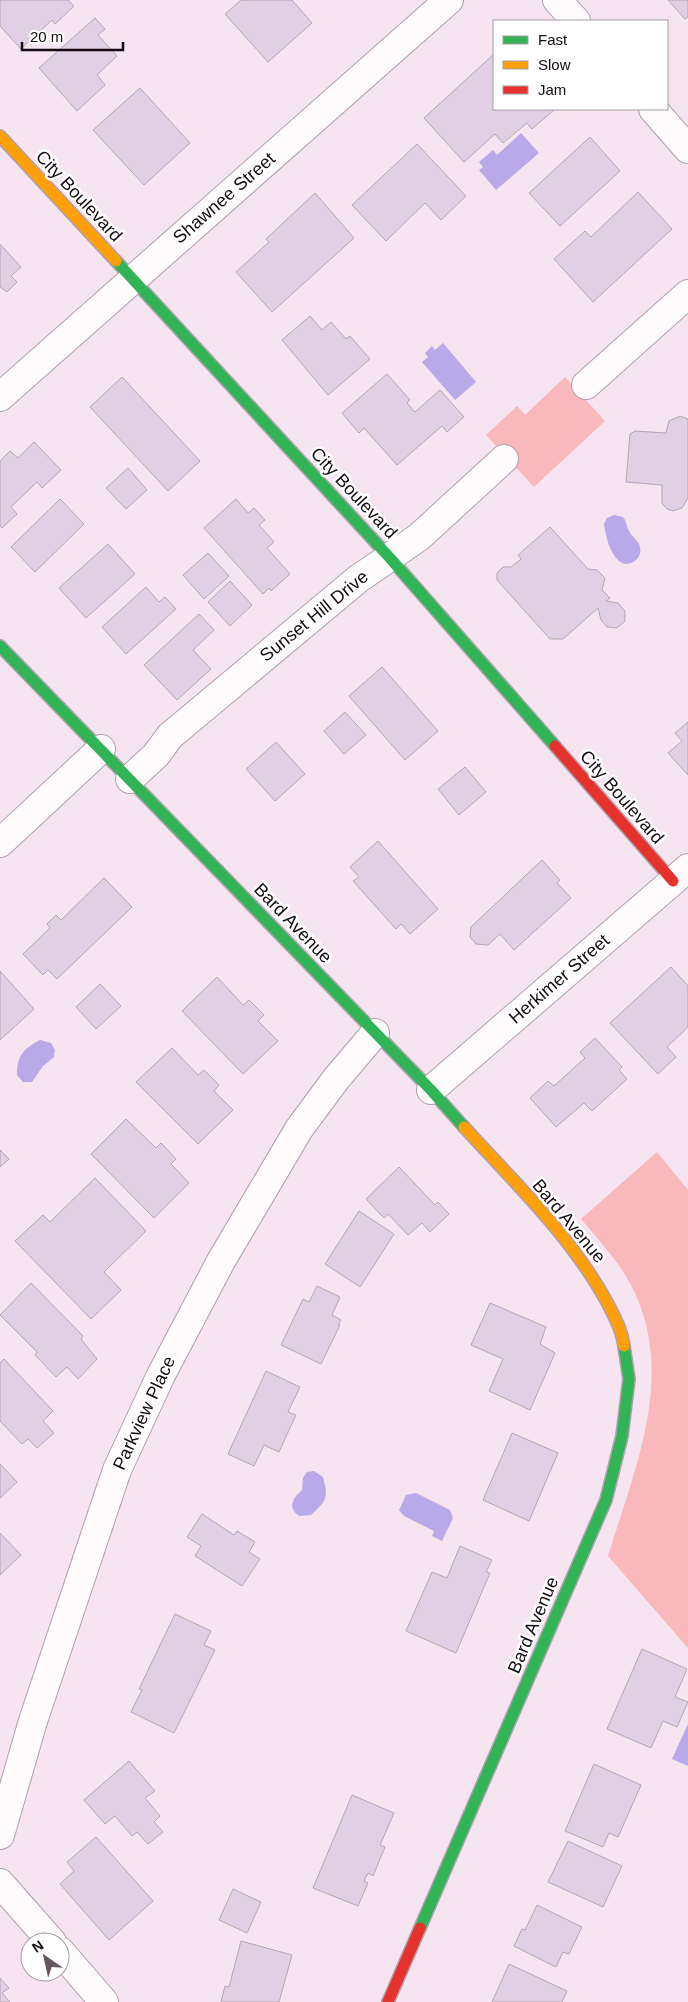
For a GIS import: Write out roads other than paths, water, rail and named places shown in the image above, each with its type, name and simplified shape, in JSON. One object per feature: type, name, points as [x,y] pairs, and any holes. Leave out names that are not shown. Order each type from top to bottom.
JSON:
[{"type":"street","name":"Shawnee Street","points":[[0,397],[449,0]]},
{"type":"street","points":[[557,0],[575,20]]},
{"type":"street","points":[[654,110],[688,149]]},
{"type":"street","name":"City Boulevard","points":[[0,136],[681,875]]},
{"type":"street","points":[[586,385],[688,294]]},
{"type":"street","name":"Sunset Hill Drive","points":[[130,779],[156,755],[170,736],[358,579],[419,537],[504,459]]},
{"type":"street","name":"Bard Avenue","points":[[0,646],[431,1090],[570,1244],[594,1278],[622,1331],[629,1379],[622,1436],[606,1500],[388,2002]]},
{"type":"street","points":[[0,843],[101,749]]},
{"type":"street","name":"Herkimer Street","points":[[431,1090],[681,875]]},
{"type":"street","name":"Parkview Place","points":[[0,1835],[33,1721],[117,1470],[160,1375],[221,1261],[298,1128],[375,1033]]},
{"type":"street","points":[[0,1882],[43,1932]]},
{"type":"street","points":[[70,1963],[104,2002]]}]
